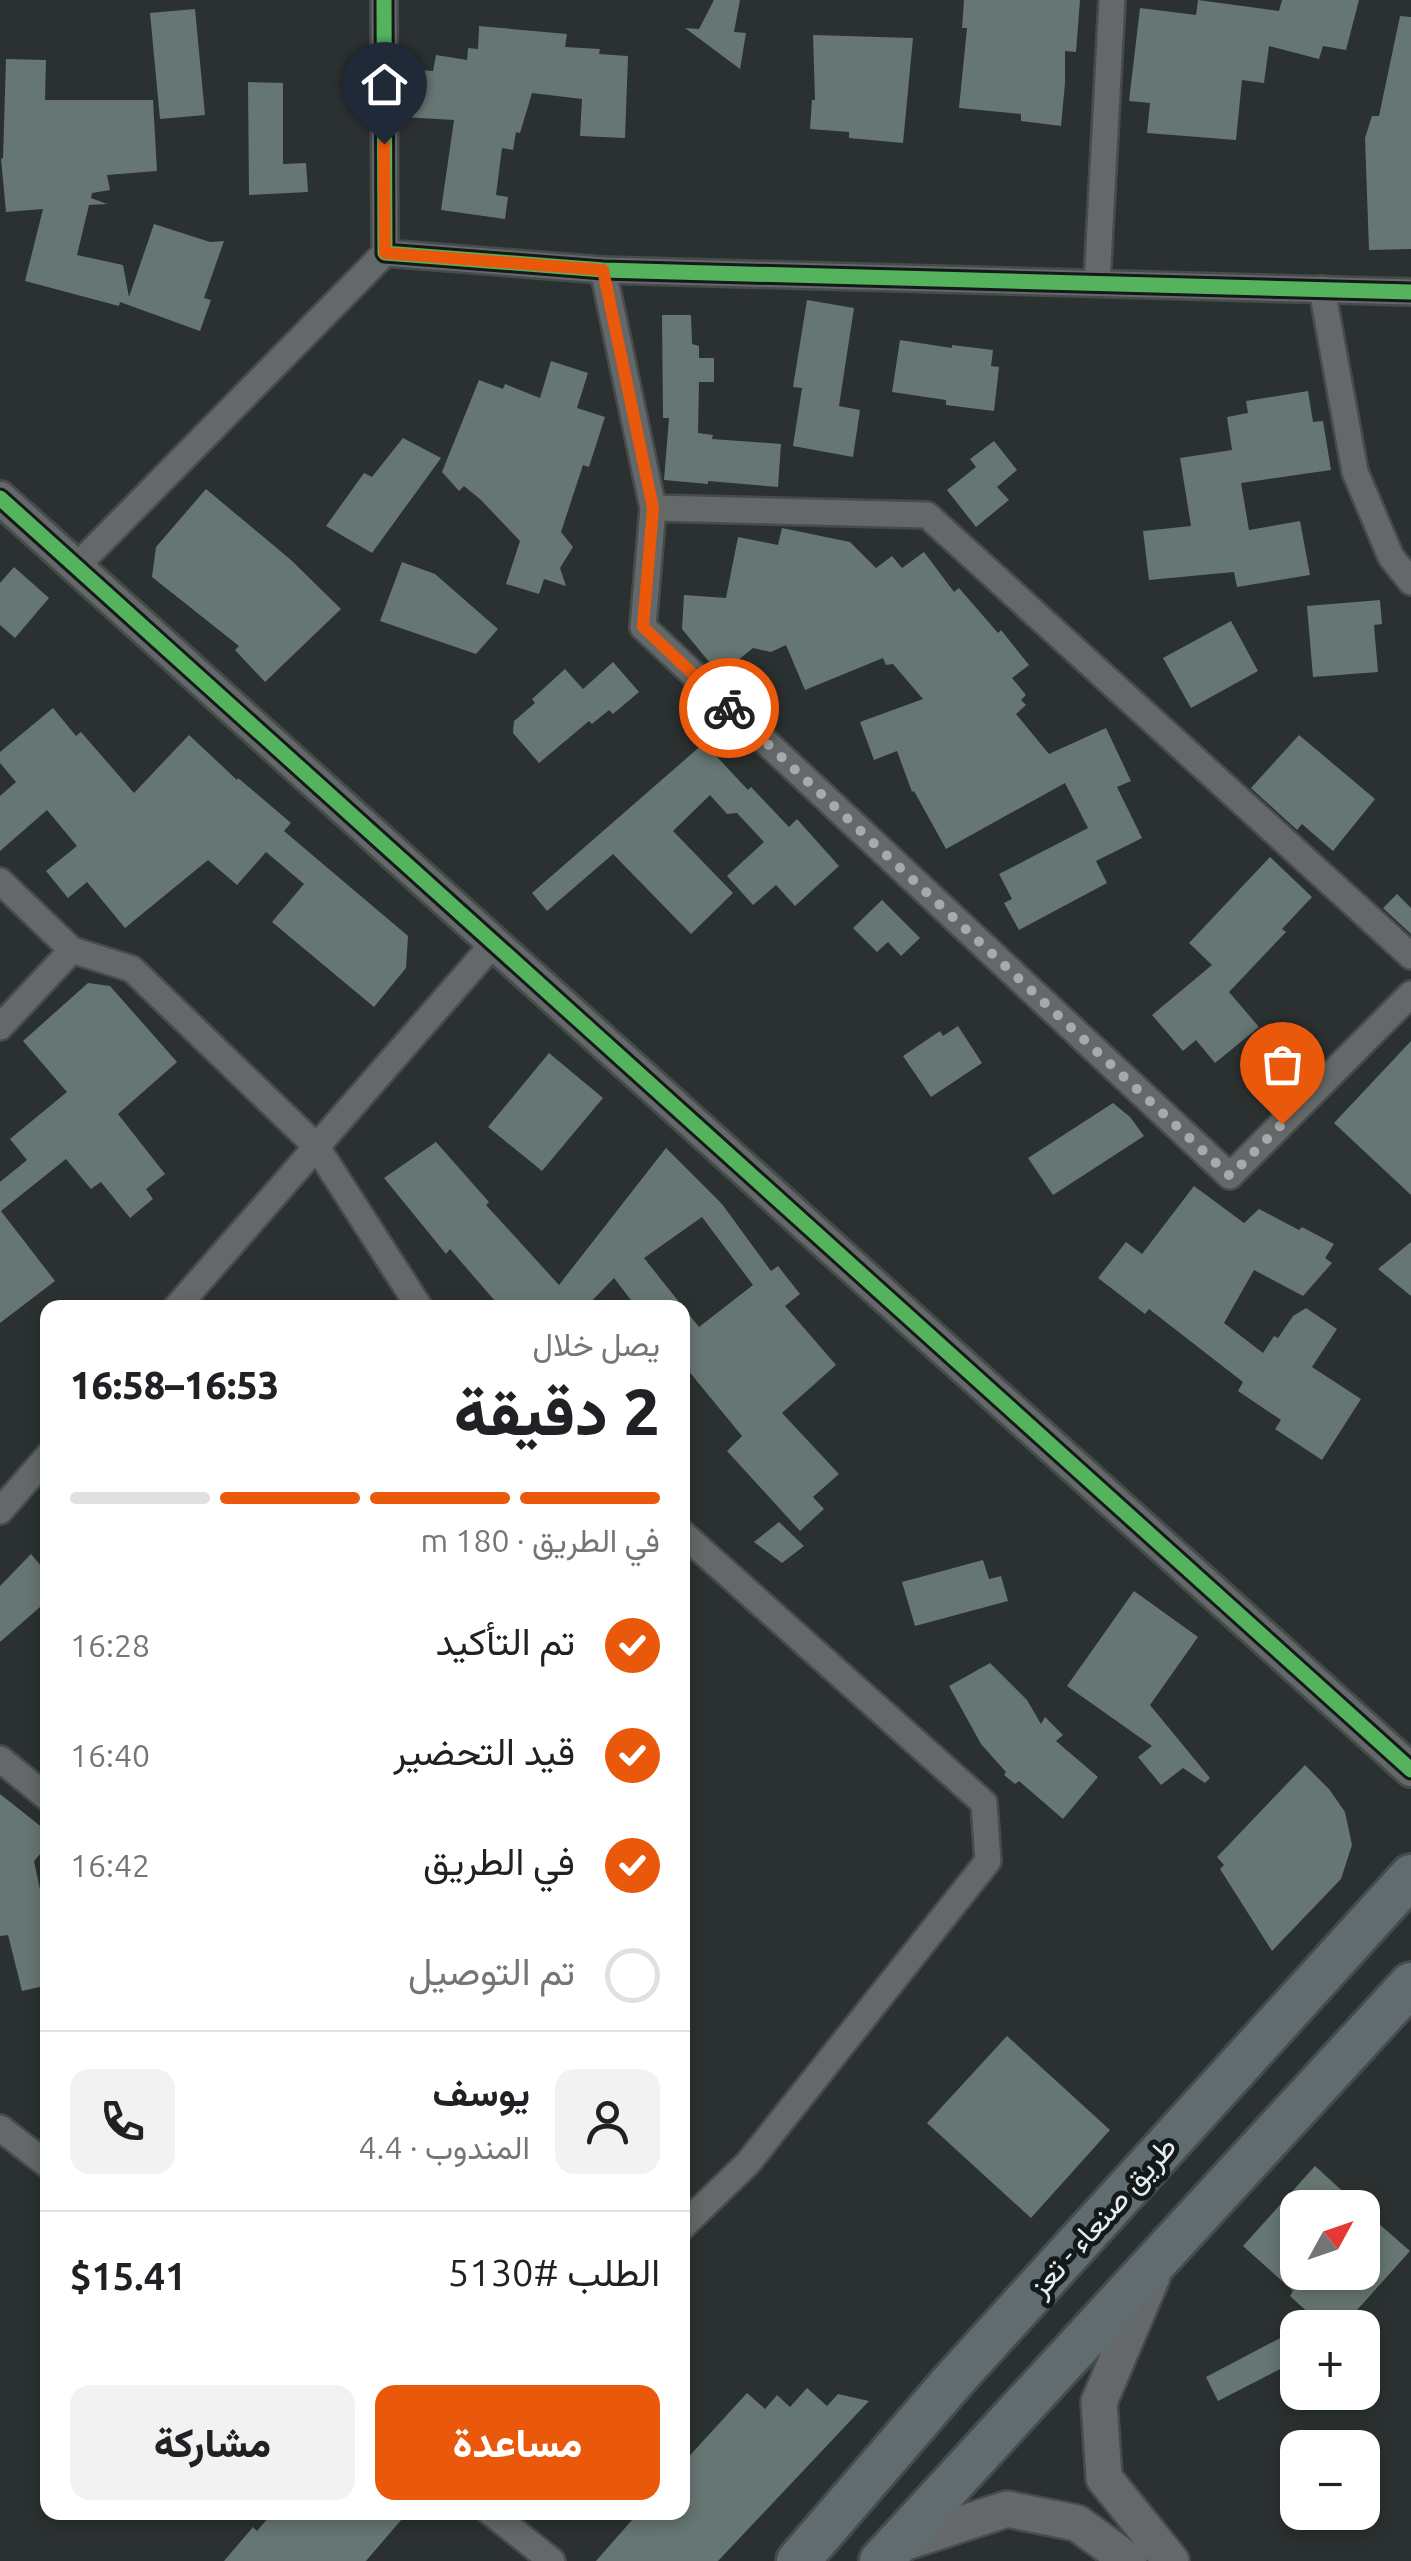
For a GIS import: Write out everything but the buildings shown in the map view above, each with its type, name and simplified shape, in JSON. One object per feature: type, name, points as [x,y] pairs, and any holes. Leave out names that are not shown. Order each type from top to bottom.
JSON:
[{"type":"highway","name":"طريق صنعاء - تعز","points":[[798,2561],[953,2381],[1411,1876]]},
{"type":"highway","points":[[888,2554],[1411,1984]]},
{"type":"main road","points":[[1162,2254],[1099,2402],[1104,2478],[1171,2561]]},
{"type":"main road","points":[[888,2554],[1007,2508],[1077,2522],[1129,2561]]},
{"type":"street","points":[[76,566],[385,253],[384,0]]},
{"type":"street","points":[[1097,283],[1112,0]]},
{"type":"street","points":[[385,253],[603,270],[1411,292]]},
{"type":"street","points":[[603,270],[653,508],[643,627],[1230,1176],[1411,994]]},
{"type":"street","points":[[1322,290],[1356,472],[1392,557],[1411,582]]},
{"type":"street","points":[[0,498],[1411,1770]]},
{"type":"street","points":[[653,508],[927,515],[1411,956]]},
{"type":"street","points":[[0,880],[72,950],[132,969],[316,1146],[415,1300]]},
{"type":"street","points":[[183,1300],[494,943]]},
{"type":"street","points":[[0,1027],[72,950]]},
{"type":"street","points":[[0,1511],[40,1465]]},
{"type":"street","points":[[690,1539],[984,1803],[988,1861],[748,2162],[690,2219]]},
{"type":"street","points":[[0,1759],[40,1792]]},
{"type":"street","points":[[0,2128],[40,2159]]},
{"type":"street","points":[[500,2520],[552,2561]]},
{"type":"cycle path","points":[[384,0],[385,253],[603,270],[1411,292]]},
{"type":"cycle path","points":[[0,498],[1411,1770]]},
{"type":"way so far","points":[[729,708],[1230,1176],[1282,1124]]},
{"type":"route","points":[[384,144],[385,253],[603,270],[653,508],[643,627],[729,708]]}]
